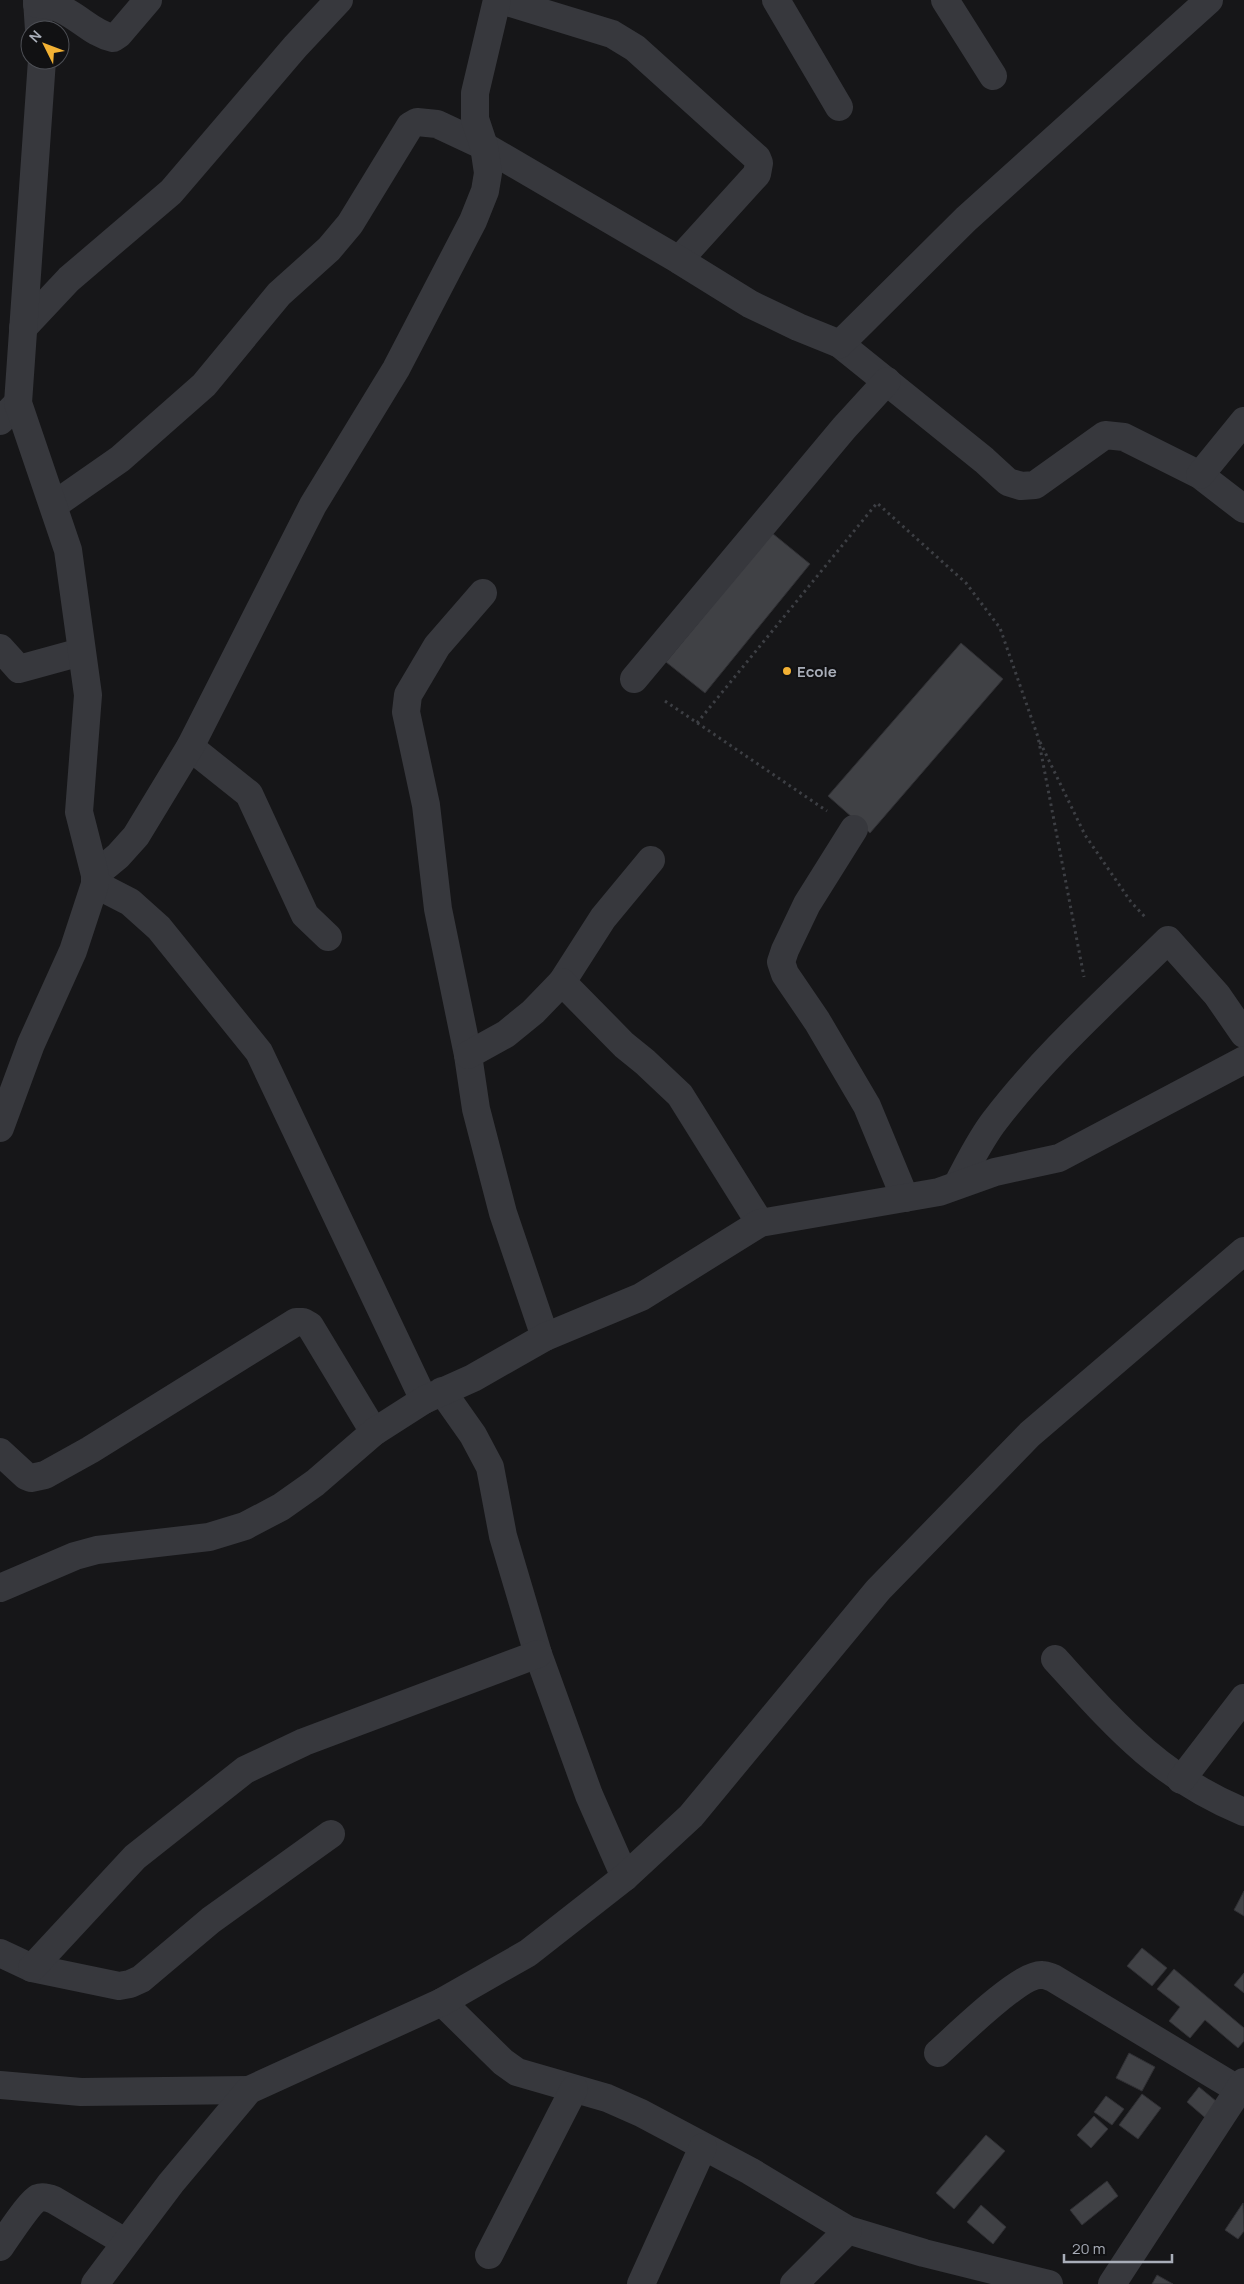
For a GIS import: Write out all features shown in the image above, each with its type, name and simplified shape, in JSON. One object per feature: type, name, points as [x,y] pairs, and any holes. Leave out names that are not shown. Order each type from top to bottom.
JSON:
[{"type":"street","points":[[38,11],[52,4],[72,13],[106,36],[113,38],[119,34],[148,0]]},
{"type":"street","points":[[23,328],[69,279],[171,192],[295,47],[339,0]]},
{"type":"street","points":[[0,1128],[31,1044],[73,951],[95,879],[136,836],[190,746],[313,505],[396,369],[469,230],[485,191],[488,173],[484,146],[476,119],[475,93],[497,0]]},
{"type":"street","points":[[501,0],[612,34],[635,48],[757,158],[759,163],[757,174],[679,260]]},
{"type":"street","points":[[776,0],[838,107]]},
{"type":"street","points":[[945,0],[993,76]]},
{"type":"street","points":[[840,344],[966,219],[1209,0]]},
{"type":"street","points":[[41,70],[23,328],[9,412],[54,505],[68,550],[88,695],[79,812],[95,879],[130,902],[159,928],[259,1052],[281,1103],[334,1210],[433,1396],[473,1435],[490,1467],[503,1536],[538,1654],[589,1795],[624,1877]]},
{"type":"street","points":[[54,505],[120,458],[178,409],[204,384],[279,294],[329,249],[350,224],[410,126],[417,122],[437,124],[484,146],[679,260],[750,304],[798,328],[840,344],[984,460],[1008,482],[1021,486],[1035,485],[1105,435],[1124,437],[1200,475],[1244,509]]},
{"type":"street","points":[[634,679],[844,428],[887,381]]},
{"type":"street","points":[[1200,475],[1244,421]]},
{"type":"street","points":[[483,593],[437,646],[408,695],[406,712],[426,805],[438,910],[468,1055],[476,1109],[503,1213],[546,1336]]},
{"type":"street","points":[[0,648],[19,669],[81,652]]},
{"type":"street","points":[[190,746],[249,794],[305,915],[328,937]]},
{"type":"street","points":[[854,829],[808,904],[781,962],[785,974],[817,1021],[867,1106],[905,1198]]},
{"type":"street","points":[[468,1055],[506,1034],[533,1012],[562,982],[603,918],[651,860]]},
{"type":"street","points":[[957,1185],[984,1136],[996,1119],[1090,1016],[1168,940],[1217,996],[1244,1034]]},
{"type":"street","points":[[562,982],[624,1045],[680,1095],[760,1223]]},
{"type":"street","points":[[0,1588],[75,1556],[97,1550],[209,1537],[245,1526],[281,1507],[315,1483],[374,1432],[433,1396],[473,1378],[546,1336],[641,1297],[760,1223],[939,1192],[995,1172],[1059,1158],[1244,1060]]},
{"type":"street","points":[[0,2086],[81,2092],[249,2090],[442,2002],[528,1952],[624,1877],[691,1816],[878,1590],[1030,1434],[1244,1251]]},
{"type":"street","points":[[0,1452],[26,1476],[31,1478],[45,1475],[90,1450],[296,1322],[303,1322],[310,1326],[374,1432]]},
{"type":"street","points":[[32,1968],[134,1857],[245,1770],[304,1742],[538,1654]]},
{"type":"street","points":[[1055,1659],[1127,1737],[1181,1780],[1244,1812]]},
{"type":"street","points":[[1181,1780],[1244,1698]]},
{"type":"street","points":[[0,1953],[32,1968],[119,1986],[130,1984],[141,1979],[211,1920],[331,1834]]},
{"type":"street","points":[[938,2054],[998,2000],[1028,1979],[1042,1974],[1053,1978],[1242,2086],[1112,2284]]},
{"type":"street","points":[[442,2002],[503,2062],[517,2072],[607,2098],[641,2113],[750,2171],[848,2230],[924,2254],[1049,2284]]},
{"type":"street","points":[[489,2255],[574,2089]]},
{"type":"street","points":[[95,2284],[125,2242],[249,2090]]},
{"type":"street","points":[[641,2284],[703,2147]]},
{"type":"street","points":[[0,2247],[38,2198],[45,2197],[54,2200],[125,2242]]},
{"type":"street","points":[[794,2284],[848,2230]]},
{"type":"path","points":[[697,723],[876,503],[966,583],[1000,628],[1038,737],[1085,835],[1131,902],[1168,940]]},
{"type":"path","points":[[665,701],[854,829]]},
{"type":"path","points":[[1038,737],[1090,1016]]},
{"type":"building","points":[[772,533],[810,564],[705,693],[666,662]]},
{"type":"building","points":[[961,643],[1003,679],[870,833],[828,796]]},
{"type":"building","points":[[1244,1891],[1244,1916],[1234,1910]]},
{"type":"building","points":[[1142,1948],[1167,1968],[1152,1986],[1127,1966]]},
{"type":"building","points":[[1174,1969],[1244,2028],[1244,2041],[1238,2048],[1205,2020],[1190,2038],[1169,2021],[1180,2007],[1157,1989]]},
{"type":"building","points":[[1244,1973],[1244,1993],[1234,1985]]},
{"type":"building","points":[[1129,2053],[1155,2067],[1142,2091],[1116,2078]]},
{"type":"building","points":[[1199,2087],[1222,2106],[1209,2121],[1187,2102]]},
{"type":"building","points":[[1142,2094],[1161,2108],[1138,2139],[1119,2125]]},
{"type":"building","points":[[1106,2096],[1124,2109],[1112,2125],[1094,2112]]},
{"type":"building","points":[[1094,2116],[1108,2129],[1091,2148],[1077,2135]]},
{"type":"building","points":[[986,2135],[1005,2151],[954,2209],[936,2193]]},
{"type":"building","points":[[1107,2181],[1118,2196],[1082,2225],[1070,2210]]},
{"type":"building","points":[[1243,2203],[1244,2231],[1238,2239],[1225,2230]]},
{"type":"building","points":[[981,2205],[1006,2227],[993,2244],[967,2222]]},
{"type":"building","points":[[1157,2275],[1173,2284],[1152,2284]]},
{"type":"place","name":"Ecole","points":[[787,671]]}]
